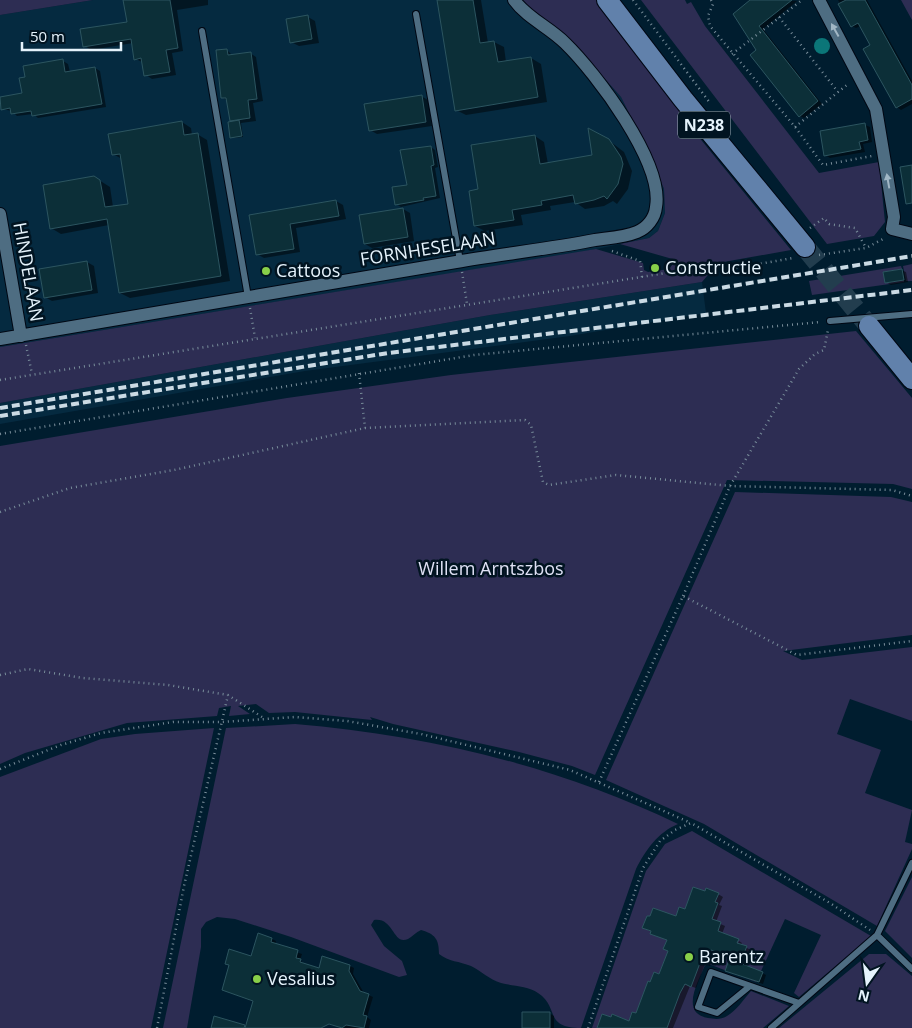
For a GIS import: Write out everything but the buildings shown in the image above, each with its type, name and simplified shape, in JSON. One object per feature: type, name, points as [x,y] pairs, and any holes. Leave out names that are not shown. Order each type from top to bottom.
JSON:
[{"type":"main road","name":"N238","points":[[607,0],[683,98],[810,240]]},
{"type":"main road","points":[[869,326],[912,379]]},
{"type":"street","name":"FORNHESELAAN","points":[[0,339],[460,261],[585,242],[636,233],[645,228],[656,212],[658,195],[656,182],[635,139],[605,90],[579,57],[562,40],[529,15],[514,0]]},
{"type":"street","points":[[819,0],[860,75],[876,109],[894,218],[892,229],[912,234]]},
{"type":"street","name":"HINDELAAN","points":[[0,214],[21,336]]},
{"type":"lane","points":[[416,14],[460,261]]},
{"type":"lane","points":[[202,31],[248,297]]},
{"type":"lane","points":[[830,321],[912,314]]},
{"type":"lane","points":[[771,1028],[878,936],[912,863]]},
{"type":"lane","points":[[878,936],[912,969]]},
{"type":"lane","points":[[750,986],[717,1013],[698,1007],[711,972],[799,1003]]},
{"type":"path","points":[[633,0],[715,109]]},
{"type":"path","points":[[711,0],[713,4],[708,16],[710,26],[795,127],[823,164],[883,154]]},
{"type":"path","points":[[732,54],[802,0]]},
{"type":"path","points":[[779,17],[838,92]]},
{"type":"path","points":[[795,127],[860,75]]},
{"type":"path","points":[[810,240],[810,228],[824,218],[829,224],[854,228],[866,248]]},
{"type":"path","points":[[857,250],[881,241],[892,229]]},
{"type":"path","points":[[585,242],[592,246],[637,258],[640,260],[642,277]]},
{"type":"path","points":[[460,261],[467,304]]},
{"type":"path","points":[[0,380],[642,277],[689,270],[706,271],[775,261]]},
{"type":"path","points":[[248,297],[255,338]]},
{"type":"path","points":[[0,434],[474,355],[830,321]]},
{"type":"path","points":[[21,336],[26,341],[32,375]]},
{"type":"path","points":[[599,782],[683,596],[730,486],[799,369],[814,354],[824,350],[827,338]]},
{"type":"path","points":[[359,373],[366,428]]},
{"type":"path","points":[[0,512],[70,488],[174,470],[366,428],[525,420],[531,425],[543,482],[549,485],[616,475],[730,486],[892,490],[912,496]]},
{"type":"path","points":[[683,596],[797,656],[912,641]]},
{"type":"path","points":[[0,675],[28,669],[83,678],[168,685],[228,695],[263,718]]},
{"type":"path","points":[[157,1028],[184,886],[228,695]]},
{"type":"path","points":[[0,769],[61,745],[100,733],[173,722],[222,722],[295,717],[347,721],[421,734],[570,770],[599,782],[690,823],[830,903],[878,936]]},
{"type":"path","points":[[588,1028],[643,868],[660,841],[674,830],[690,823]]},
{"type":"shaded area","points":[[93,0],[523,0],[532,10],[566,35],[621,97],[651,157],[664,189],[665,213],[658,231],[649,238],[582,252],[0,347],[0,15]]},
{"type":"shaded area","points":[[822,38],[830,46],[822,54],[814,46]]},
{"type":"shaded area","points":[[702,282],[706,313],[570,336],[305,371],[0,424],[0,403],[490,315]]},
{"type":"green space","points":[[0,0],[93,0],[0,15]]},
{"type":"green space","points":[[523,0],[596,0],[702,141],[791,250],[718,263],[702,282],[490,315],[0,403],[0,347],[596,249],[643,263],[644,270],[648,272],[669,269],[676,260],[620,244],[649,238],[658,231],[665,213],[664,189],[651,157],[621,97],[566,35],[532,10]]},
{"type":"green space","points":[[641,0],[685,0],[687,4],[691,2],[705,26],[819,173],[879,162],[885,222],[874,236],[827,244]]},
{"type":"green space","points":[[901,0],[912,0],[912,20]]},
{"type":"green space","points":[[912,264],[912,281],[906,281],[903,266]]},
{"type":"green space","points":[[901,266],[902,269],[883,272],[886,283],[904,280],[904,282],[812,295],[809,281]]},
{"type":"green space","name":"Willem Arntszbos","points":[[856,331],[912,398],[912,489],[893,484],[727,480],[595,775],[572,766],[519,752],[393,724],[370,717],[372,720],[295,712],[269,713],[256,704],[238,706],[250,714],[229,716],[231,706],[219,708],[217,716],[127,723],[25,753],[0,764],[0,446],[287,398],[451,375]]},
{"type":"green space","points":[[735,492],[891,497],[912,502],[912,635],[783,651],[802,660],[912,647],[912,721],[850,699],[837,734],[881,750],[865,793],[912,810],[905,842],[912,844],[912,849],[877,926],[704,824],[606,780]]},
{"type":"green space","points":[[295,724],[394,736],[491,756],[586,785],[678,824],[658,837],[636,869],[581,1028],[569,1027],[556,1021],[549,1004],[538,993],[497,982],[471,966],[443,957],[439,954],[438,944],[433,935],[421,930],[408,939],[403,940],[399,939],[390,927],[381,920],[374,920],[371,925],[384,946],[402,961],[407,975],[399,977],[291,937],[235,919],[217,917],[206,922],[201,929],[201,947],[187,1028],[163,1028],[226,728]]},
{"type":"green space","points":[[214,728],[151,1028],[0,1028],[0,777],[101,739],[135,734]]},
{"type":"green space","points":[[692,831],[871,936],[799,997],[794,993],[821,935],[785,919],[756,982],[706,963],[696,987],[693,1003],[694,1010],[699,1015],[708,1018],[722,1018],[734,1011],[751,991],[789,1006],[763,1028],[592,1028],[646,871],[665,844]]},
{"type":"green space","points":[[912,877],[912,958],[885,931]]},
{"type":"green space","points":[[869,954],[886,954],[912,976],[912,1028],[779,1028]]},
{"type":"tunnel","points":[[805,247],[869,326]]},
{"type":"railway","points":[[0,408],[912,256]]},
{"type":"railway","points":[[0,416],[388,353],[912,290]]},
{"type":"place","name":"Constructie","points":[[655,268]]},
{"type":"place","name":"Cattoos","points":[[266,271]]},
{"type":"place","name":"Barentz","points":[[689,957]]},
{"type":"place","name":"Vesalius","points":[[257,979]]}]
